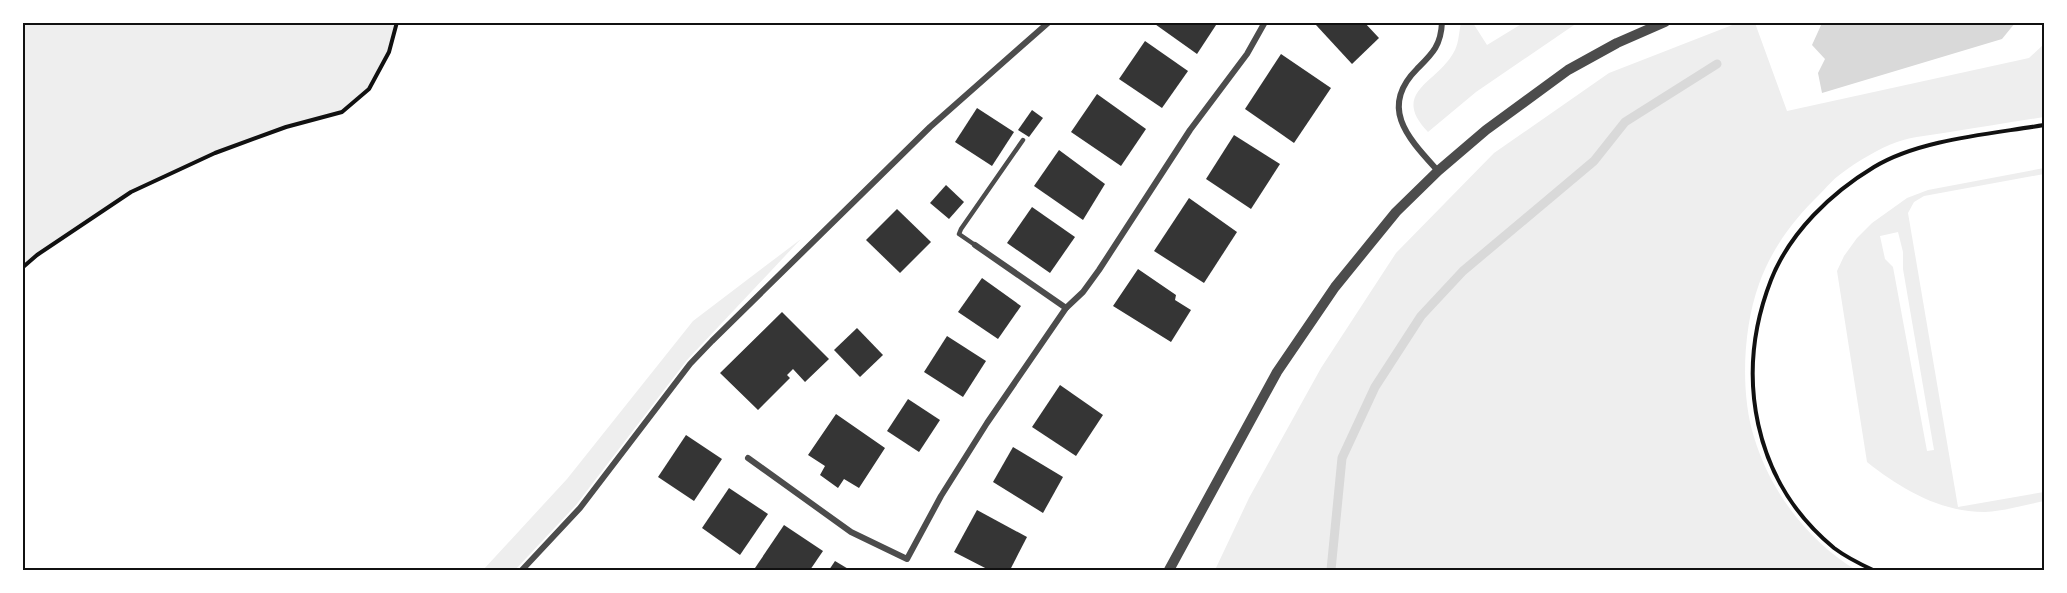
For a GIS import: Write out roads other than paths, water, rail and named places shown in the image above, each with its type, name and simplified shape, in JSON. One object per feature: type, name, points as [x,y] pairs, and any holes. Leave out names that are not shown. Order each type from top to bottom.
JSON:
[{"type":"street","points":[[522,570],[580,508],[690,364],[712,341],[930,127],[1049,22]]},
{"type":"street","points":[[748,458],[851,532],[907,559],[941,496],[987,423],[1066,309],[1083,292],[1099,270],[1190,130],[1247,54],[1265,22]]},
{"type":"street","points":[[1438,171],[1402,126],[1398,105],[1402,86],[1430,58],[1442,36],[1442,22]]},
{"type":"street","points":[[1169,570],[1277,372],[1335,287],[1396,212],[1438,171],[1486,130],[1568,70],[1617,43],[1665,22]]},
{"type":"street","points":[[975,245],[1066,309]]},
{"type":"lane","points":[[975,245],[960,234],[961,229],[1023,140]]},
{"type":"waterway","points":[[1331,570],[1342,458],[1375,387],[1421,316],[1463,271],[1594,161],[1625,122],[1717,64]]}]
